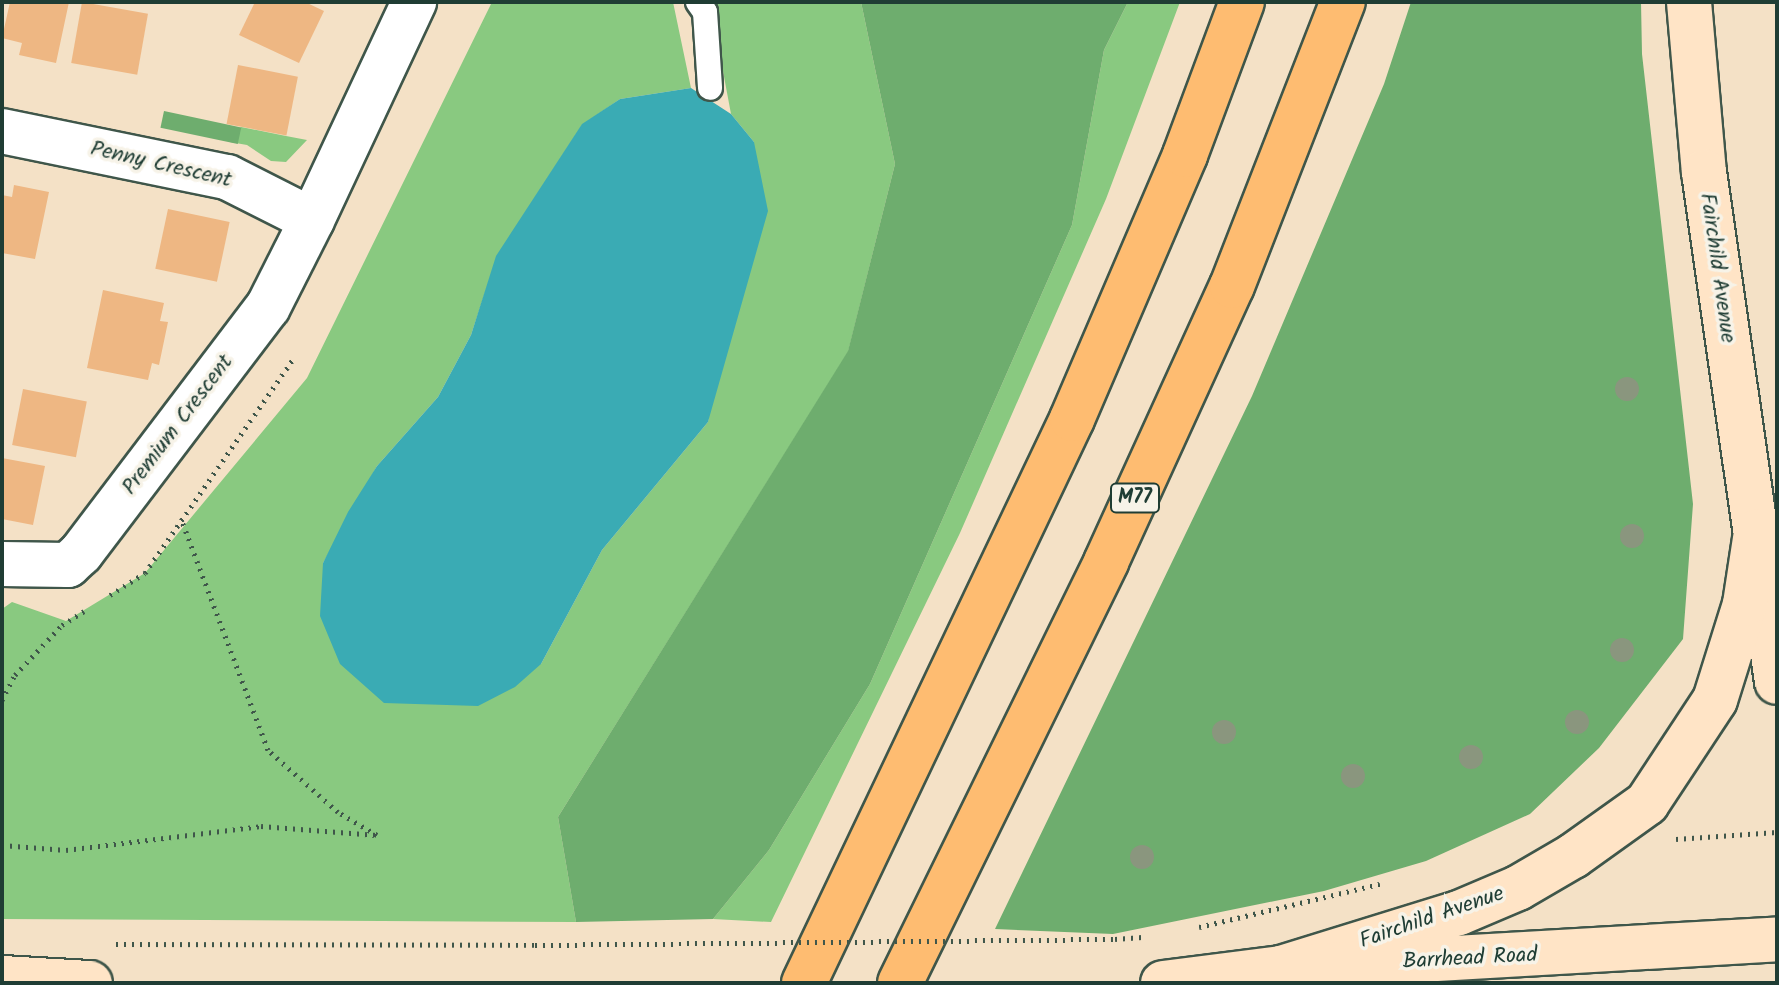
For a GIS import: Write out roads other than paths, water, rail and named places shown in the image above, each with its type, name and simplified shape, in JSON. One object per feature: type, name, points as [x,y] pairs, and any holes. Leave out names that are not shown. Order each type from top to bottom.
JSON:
[{"type":"highway","points":[[804,983],[1072,419],[1185,155],[1242,2]]},
{"type":"highway","name":"M77","points":[[900,983],[1106,562],[1232,286],[1343,2]]},
{"type":"street","points":[[312,220],[414,2]]},
{"type":"street","name":"Fairchild Avenue","points":[[1689,2],[1704,172],[1777,682]]},
{"type":"street","name":"Penny Crescent","points":[[2,131],[227,177],[312,220]]},
{"type":"street","name":"Premium Crescent","points":[[2,564],[68,565],[81,553],[268,307],[312,220]]},
{"type":"street","name":"Fairchild Avenue","points":[[1281,968],[1459,913],[1518,888],[1573,856],[1647,803],[1715,700],[1745,604],[1756,532]]},
{"type":"street","name":"Barrhead Road","points":[[1163,983],[1281,968],[1777,939]]},
{"type":"street","points":[[2,978],[97,963]]},
{"type":"lane","points":[[698,2],[705,12],[710,88]]},
{"type":"water","points":[[691,88],[731,114],[754,142],[768,211],[708,422],[602,550],[541,664],[515,687],[478,706],[384,703],[340,664],[320,616],[323,563],[348,512],[377,466],[438,397],[471,335],[496,256],[582,124],[620,99]]}]
